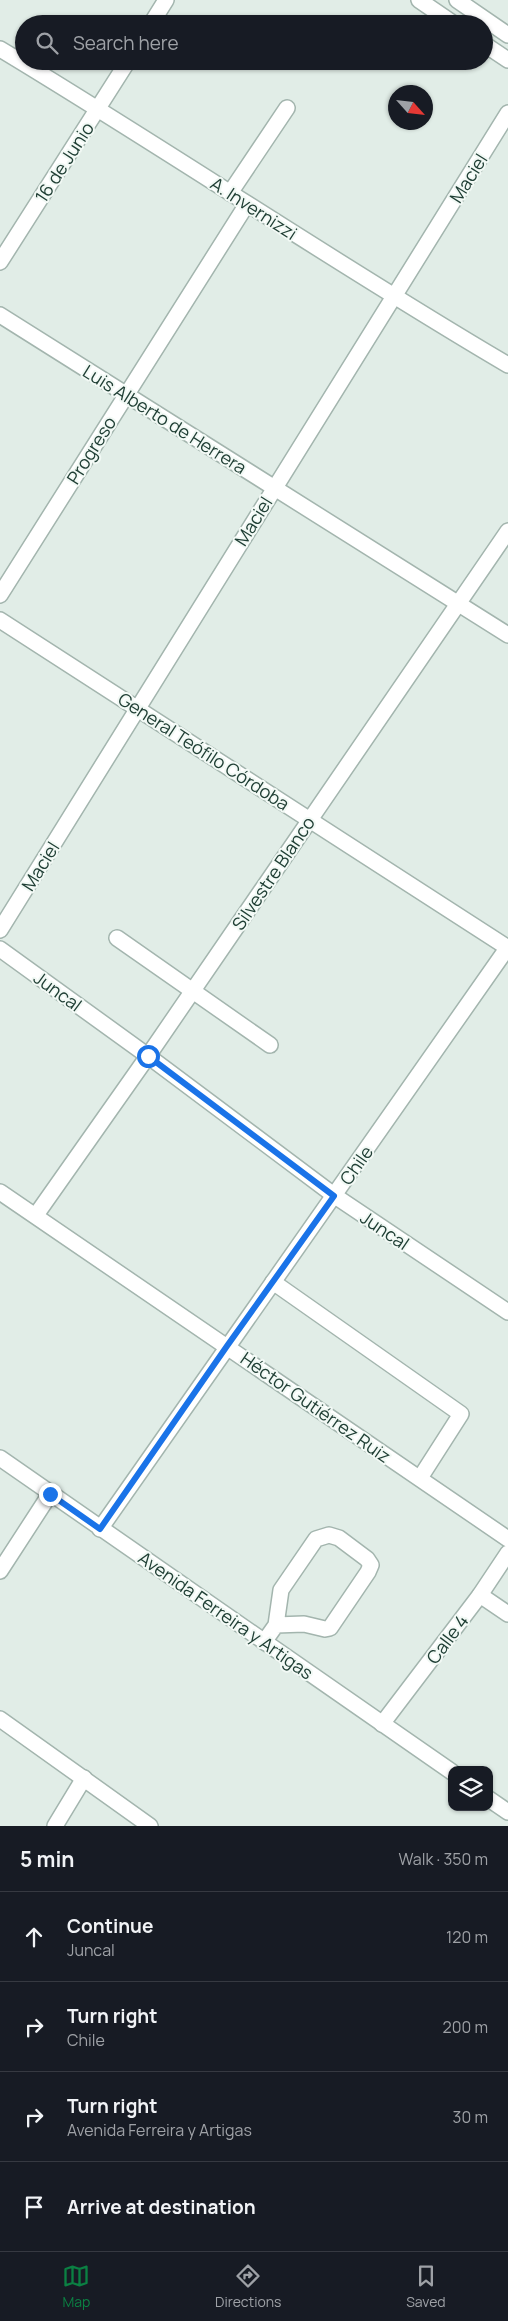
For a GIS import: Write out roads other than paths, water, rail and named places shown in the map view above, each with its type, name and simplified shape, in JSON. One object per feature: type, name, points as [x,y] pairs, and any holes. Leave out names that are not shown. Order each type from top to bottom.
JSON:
[{"type":"street","points":[[157,15],[166,0]]},
{"type":"street","points":[[419,0],[441,15]]},
{"type":"street","points":[[457,0],[479,15]]},
{"type":"street","points":[[493,25],[508,35]]},
{"type":"street","name":"A. Invernizzi","points":[[0,49],[15,58]]},
{"type":"street","points":[[493,50],[508,60]]},
{"type":"street","name":"A. Invernizzi","points":[[35,70],[98,108],[394,298],[508,365]]},
{"type":"street","name":"16 de Junio","points":[[0,262],[122,70]]},
{"type":"street","points":[[230,193],[287,108]]},
{"type":"street","name":"Maciel","points":[[0,930],[508,113]]},
{"type":"street","name":"Progreso","points":[[0,595],[247,204]]},
{"type":"street","name":"Luis Alberto de Herrera","points":[[0,315],[508,635]]},
{"type":"street","name":"Silvestre Blanco","points":[[36,1215],[148,1056],[508,531]]},
{"type":"street","name":"General Teófilo Córdoba","points":[[0,620],[508,948]]},
{"type":"street","points":[[117,938],[270,1045]]},
{"type":"street","name":"Chile","points":[[100,1529],[508,948]]},
{"type":"street","name":"Juncal","points":[[0,949],[148,1056],[334,1196],[508,1312]]},
{"type":"street","name":"Héctor Gutiérrez Ruiz","points":[[0,1192],[508,1539]]},
{"type":"street","points":[[273,1282],[461,1414],[420,1478]]},
{"type":"street","name":"Avenida Ferreira y Artigas","points":[[0,1458],[448,1769]]},
{"type":"street","points":[[0,1571],[50,1494]]},
{"type":"street","points":[[264,1642],[276,1625],[281,1590],[316,1539],[329,1535],[339,1538],[368,1559],[371,1565],[368,1572],[330,1628],[325,1629],[304,1624],[276,1625]]},
{"type":"street","name":"Calle 4","points":[[382,1724],[480,1595],[508,1553]]},
{"type":"street","points":[[480,1595],[508,1614]]},
{"type":"street","points":[[0,1720],[150,1826]]},
{"type":"street","points":[[55,1826],[84,1778]]},
{"type":"street","points":[[493,1802],[508,1812]]}]
